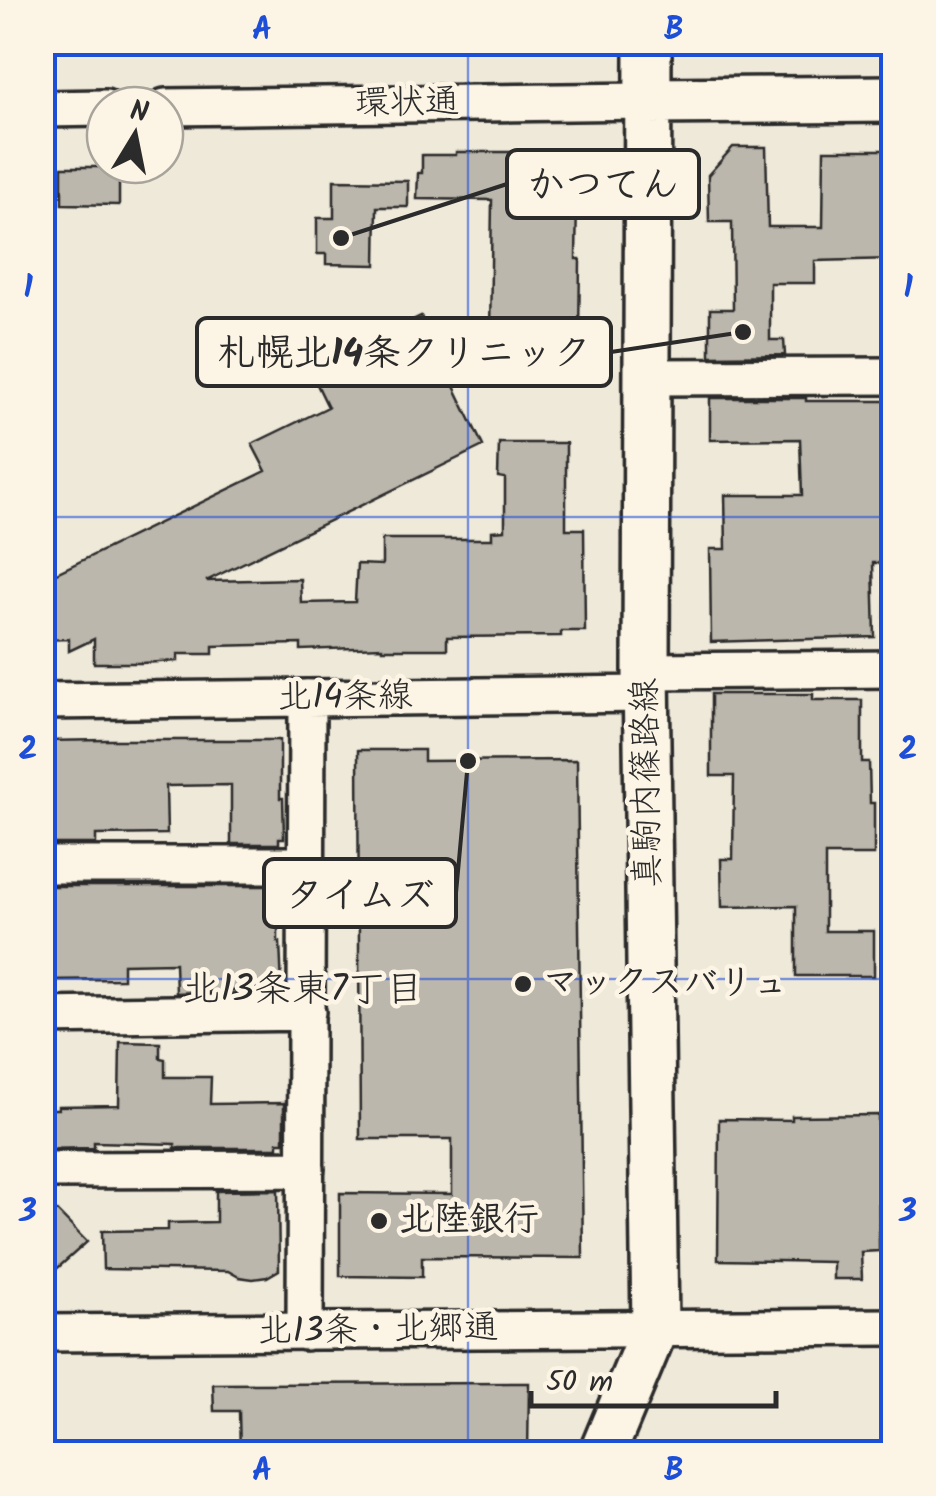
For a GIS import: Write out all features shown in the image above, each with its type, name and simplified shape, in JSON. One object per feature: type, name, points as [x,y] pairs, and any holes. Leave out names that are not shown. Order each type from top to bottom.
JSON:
[{"type":"main road","name":"真駒内篠路線","points":[[602,1454],[656,1328],[647,682],[648,42]]},
{"type":"main road","points":[[648,101],[894,100]]},
{"type":"street","name":"環状通","points":[[185,107],[648,101]]},
{"type":"street","points":[[42,109],[85,108]]},
{"type":"street","points":[[647,376],[894,376]]},
{"type":"street","name":"北14条線","points":[[42,702],[307,698],[894,669]]},
{"type":"street","points":[[305,1332],[307,698]]},
{"type":"street","points":[[42,865],[307,865]]},
{"type":"street","points":[[42,1016],[307,1012]]},
{"type":"street","points":[[42,1170],[306,1169]]},
{"type":"street","name":"北13条・北郷通","points":[[42,1333],[894,1327]]},
{"type":"shaded area","points":[[883,594],[893,594],[893,657],[880,657]]},
{"type":"building","points":[[733,147],[766,147],[768,227],[823,227],[824,150],[894,150],[894,259],[815,261],[815,283],[770,283],[770,340],[784,340],[785,355],[710,356],[710,309],[733,309],[732,222],[709,222],[708,175]]},
{"type":"building","points":[[557,152],[581,175],[576,259],[580,259],[579,335],[490,334],[492,200],[417,199],[422,155]]},
{"type":"building","points":[[62,167],[85,167],[85,185],[119,185],[119,205],[62,204]]},
{"type":"building","points":[[334,180],[408,181],[408,207],[377,207],[376,265],[326,264],[326,254],[317,254],[317,218],[334,218]]},
{"type":"building","points":[[421,316],[432,340],[352,378],[451,380],[483,446],[206,581],[300,579],[301,603],[355,602],[357,564],[382,565],[382,539],[492,539],[492,531],[505,530],[505,478],[498,477],[499,443],[566,443],[566,529],[584,529],[585,631],[561,631],[561,636],[447,637],[447,649],[301,650],[301,644],[213,646],[213,654],[178,654],[178,661],[141,663],[94,663],[94,639],[69,651],[69,639],[42,640],[42,580],[266,471],[252,444],[328,407],[310,370]]},
{"type":"building","points":[[710,398],[894,401],[894,563],[873,563],[875,637],[711,642],[710,549],[726,549],[725,495],[802,495],[800,439],[710,440]]},
{"type":"building","points":[[711,694],[813,694],[813,700],[862,700],[862,762],[869,762],[874,855],[825,855],[825,931],[874,931],[874,976],[796,976],[796,906],[722,907],[721,859],[733,859],[734,776],[711,776]]},
{"type":"building","points":[[280,740],[284,838],[279,838],[279,844],[231,844],[231,785],[166,786],[167,834],[96,835],[96,844],[42,844],[42,741]]},
{"type":"building","points":[[358,750],[424,750],[424,761],[577,760],[583,1258],[422,1257],[422,1277],[340,1276],[340,1193],[452,1194],[452,1139],[360,1139]]},
{"type":"building","points":[[42,886],[278,886],[282,988],[176,993],[175,963],[123,964],[123,979],[42,980]]},
{"type":"building","points":[[120,1042],[160,1043],[165,1077],[211,1077],[210,1104],[284,1103],[284,1142],[278,1142],[278,1148],[175,1148],[175,1144],[94,1142],[94,1148],[42,1149],[42,1109],[119,1105]]},
{"type":"building","points":[[878,1115],[879,1251],[861,1252],[862,1279],[833,1279],[833,1262],[718,1260],[719,1119]]},
{"type":"building","points":[[278,1190],[279,1270],[267,1277],[239,1277],[228,1271],[103,1269],[102,1231],[168,1230],[168,1223],[216,1222],[216,1191]]},
{"type":"building","points":[[42,1196],[87,1242],[42,1282]]},
{"type":"building","points":[[529,1383],[528,1454],[240,1454],[239,1411],[214,1411],[213,1384]]},
{"type":"place","name":"かつてん","points":[[341,238]]},
{"type":"place","name":"札幌北14条クリニック","points":[[743,332]]},
{"type":"place","name":"タイムズ","points":[[468,761]]},
{"type":"place","name":"マックスバリュ","points":[[523,984]]},
{"type":"place","name":"北陸銀行","points":[[379,1221]]},
{"type":"district","name":"北13条東7丁目","points":[[303,991]]}]
